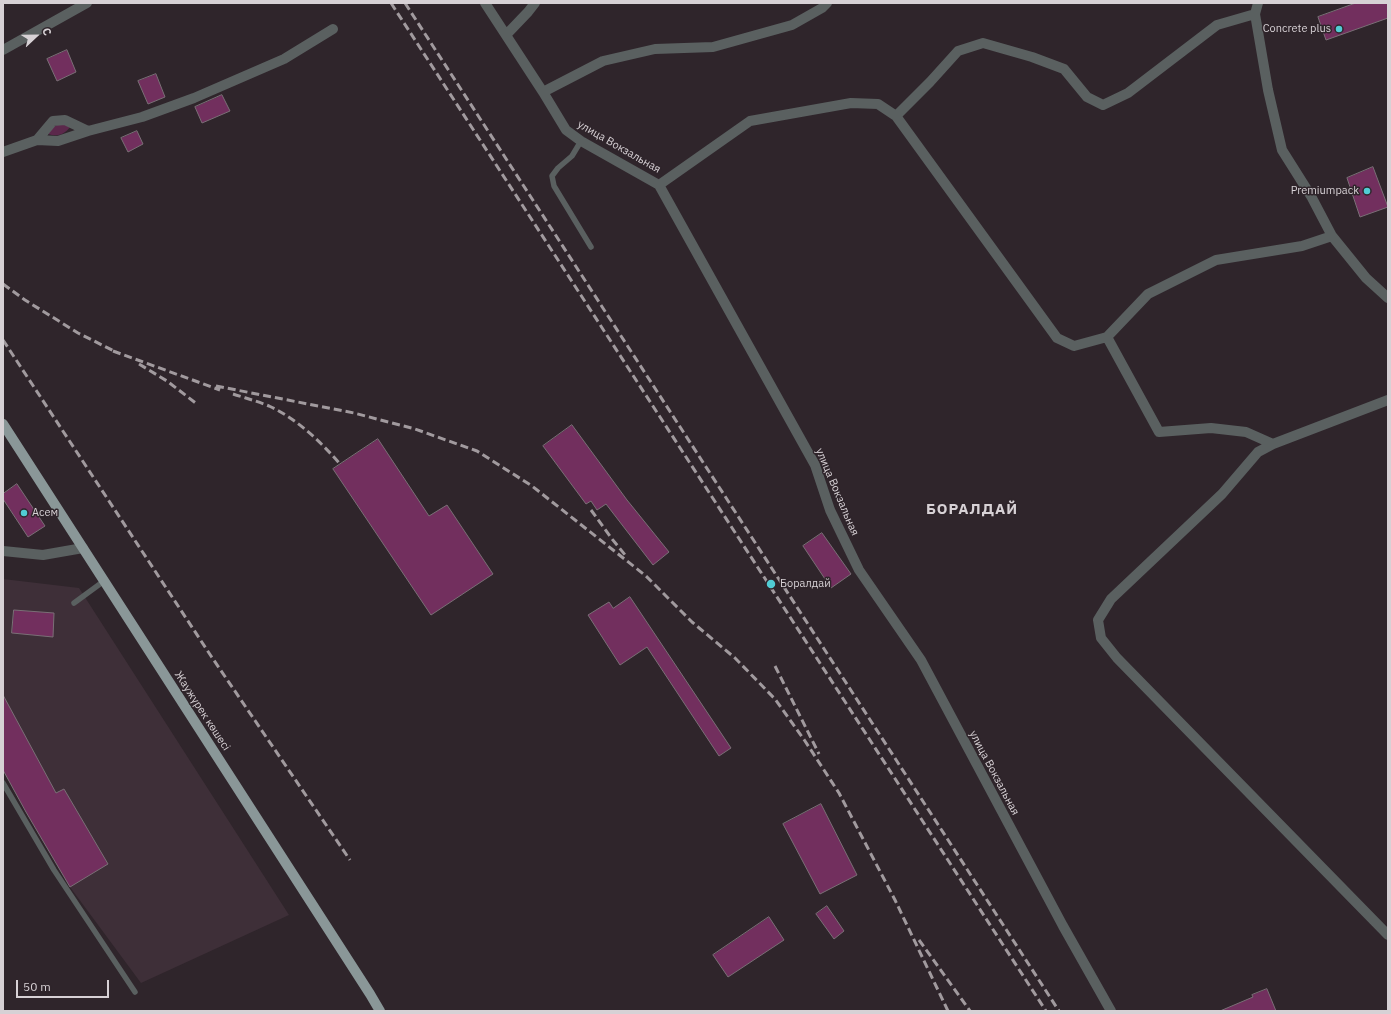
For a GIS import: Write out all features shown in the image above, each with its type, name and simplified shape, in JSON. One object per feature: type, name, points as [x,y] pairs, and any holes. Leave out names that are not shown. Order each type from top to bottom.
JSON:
[{"type":"main road","name":"Жаужүрек көшесі","points":[[3,424],[380,1011]]},
{"type":"street","points":[[3,50],[87,3]]},
{"type":"street","name":"улица Вокзальная","points":[[485,3],[566,130],[581,141],[659,185],[814,465],[830,510],[859,570],[921,660],[1063,926],[1111,1011]]},
{"type":"street","points":[[506,35],[535,3]]},
{"type":"street","points":[[543,92],[603,61],[656,49],[713,47],[792,25],[822,8],[827,3]]},
{"type":"street","points":[[1258,3],[1255,14],[1268,90],[1282,150],[1311,196],[1332,236],[1366,278],[1388,298]]},
{"type":"street","points":[[896,116],[958,51],[983,43],[1032,56],[1064,69],[1087,98],[1103,104],[1128,93],[1216,25],[1255,14]]},
{"type":"street","points":[[3,152],[37,140],[58,141],[88,131],[142,117],[194,98],[284,59],[334,29]]},
{"type":"street","points":[[659,185],[750,121],[851,103],[878,104],[896,116],[1057,338],[1074,346],[1107,337],[1148,294],[1216,260],[1302,246],[1332,236]]},
{"type":"street","points":[[37,140],[53,121],[65,120],[88,131]]},
{"type":"street","points":[[1107,337],[1159,432],[1211,428],[1246,432],[1273,444]]},
{"type":"street","points":[[1388,400],[1273,444],[1258,452],[1222,494],[1111,598],[1098,620],[1101,638],[1117,658],[1388,935]]},
{"type":"street","points":[[3,551],[43,555],[83,548]]},
{"type":"lane","points":[[581,141],[572,156],[558,168],[552,176],[554,186],[590,248]]},
{"type":"lane","points":[[74,603],[104,581]]},
{"type":"lane","points":[[3,783],[54,870],[135,992]]},
{"type":"shaded area","points":[[62,123],[70,127],[63,134],[48,134],[53,127]]},
{"type":"shaded area","points":[[3,579],[79,588],[289,915],[141,983],[70,887],[3,770]]},
{"type":"building","name":"Concrete plus","points":[[1356,3],[1388,3],[1388,18],[1326,40],[1318,17]]},
{"type":"building","points":[[67,50],[76,72],[57,81],[47,59]]},
{"type":"building","points":[[156,74],[165,97],[148,104],[138,81]]},
{"type":"building","points":[[222,95],[230,111],[202,123],[195,107]]},
{"type":"building","points":[[137,131],[143,144],[128,152],[121,138]]},
{"type":"building","name":"Premiumpack","points":[[1373,167],[1388,207],[1360,217],[1347,178]]},
{"type":"building","points":[[572,425],[627,500],[669,552],[653,565],[606,504],[597,510],[591,501],[586,504],[543,446]]},
{"type":"building","points":[[378,439],[429,516],[447,505],[493,574],[431,615],[333,469]]},
{"type":"building","name":"Асем","points":[[17,484],[45,526],[28,537],[3,499],[3,494]]},
{"type":"building","name":"Боралдай","points":[[822,533],[851,574],[831,588],[803,546]]},
{"type":"building","points":[[630,597],[731,748],[719,756],[647,647],[620,665],[588,615],[609,602],[613,608]]},
{"type":"building","points":[[14,610],[54,613],[53,637],[12,633]]},
{"type":"building","points":[[3,695],[56,793],[64,789],[108,864],[70,887],[3,770]]},
{"type":"building","points":[[821,804],[857,875],[820,894],[783,824]]},
{"type":"building","points":[[827,906],[844,931],[834,939],[816,914]]},
{"type":"building","points":[[769,917],[784,940],[728,977],[713,955]]},
{"type":"building","points":[[1267,989],[1276,1011],[1220,1011],[1253,997],[1252,995]]},
{"type":"railway","points":[[391,3],[1046,1011]]},
{"type":"railway","points":[[405,3],[1059,1011]]},
{"type":"railway","points":[[3,284],[25,300],[78,333],[118,353]]},
{"type":"railway","points":[[3,340],[211,656],[350,860]]},
{"type":"railway","points":[[113,351],[220,390]]},
{"type":"railway","points":[[139,364],[167,381],[197,404]]},
{"type":"railway","points":[[216,386],[354,413],[415,429],[477,451],[532,486],[646,576],[692,622],[735,658],[775,699],[805,741],[839,793],[895,900],[948,1011]]},
{"type":"railway","points":[[233,394],[269,406],[289,417],[308,431],[340,464]]},
{"type":"railway","points":[[591,510],[626,556]]},
{"type":"railway","points":[[775,666],[819,754]]},
{"type":"railway","points":[[919,940],[970,1011]]},
{"type":"place","name":"Concrete plus","points":[[1339,29]]},
{"type":"place","name":"Premiumpack","points":[[1367,191]]},
{"type":"place","name":"Асем","points":[[24,513]]},
{"type":"place","name":"Боралдай","points":[[771,584]]},
{"type":"district","name":"БОРАЛДАЙ","points":[[972,510]]}]
